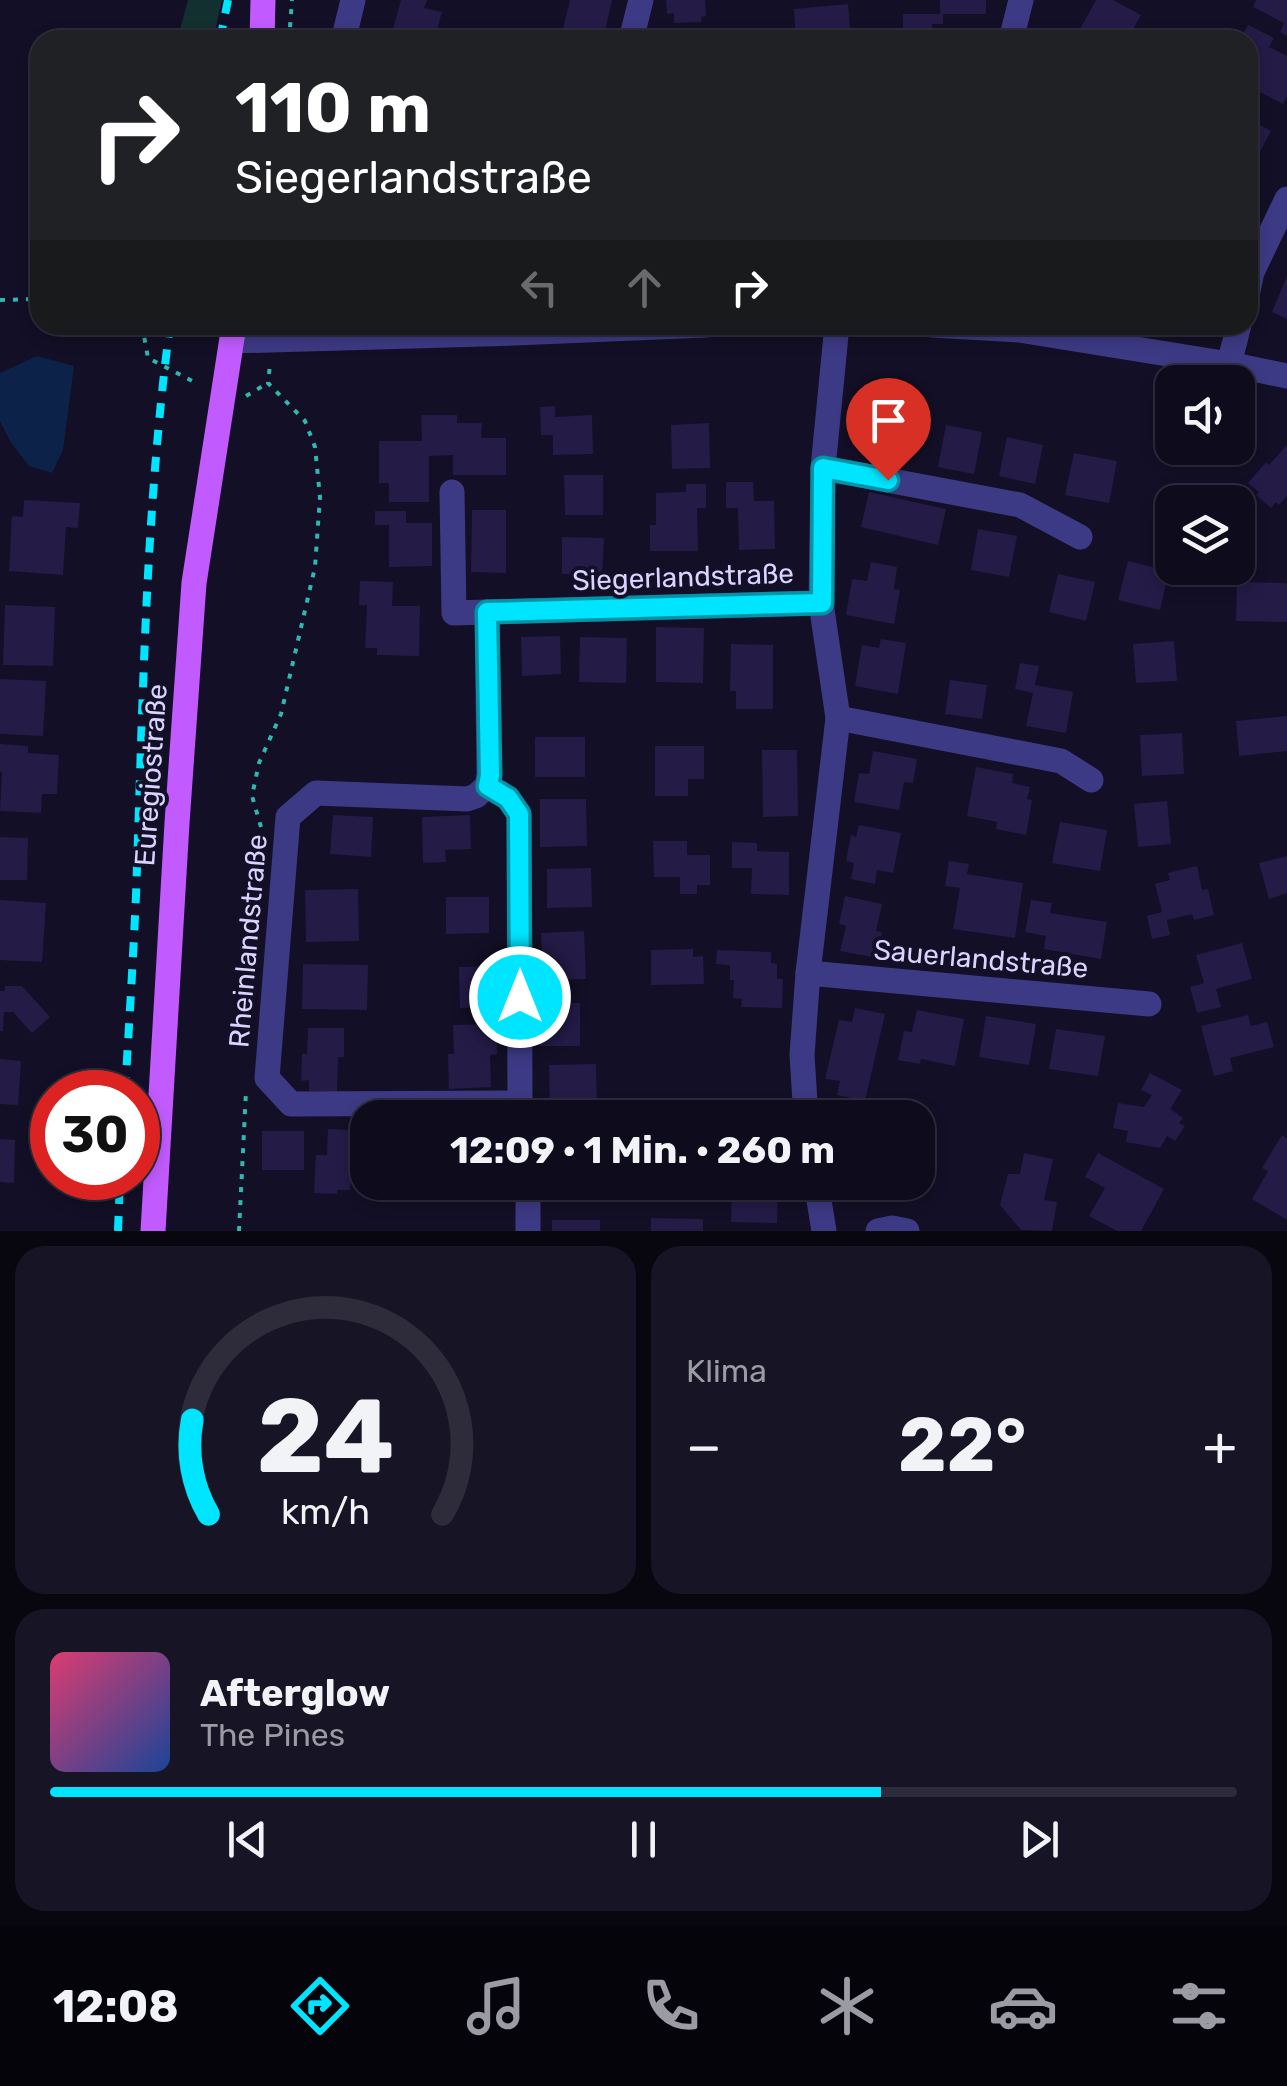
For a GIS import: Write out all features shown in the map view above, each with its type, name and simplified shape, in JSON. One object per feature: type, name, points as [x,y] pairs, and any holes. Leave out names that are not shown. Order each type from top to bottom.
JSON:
[{"type":"main road","points":[[262,30],[263,0]]},
{"type":"main road","name":"Euregiostraße","points":[[153,1231],[194,583],[232,335]]},
{"type":"street","points":[[346,30],[353,0]]},
{"type":"street","points":[[634,30],[641,0]]},
{"type":"street","points":[[1014,30],[1021,0]]},
{"type":"street","points":[[1258,259],[1287,199]]},
{"type":"street","points":[[243,335],[272,340],[446,335]]},
{"type":"street","points":[[805,1100],[802,1054],[808,973],[838,718],[822,603],[823,468],[835,335]]},
{"type":"street","points":[[1050,335],[1287,376]]},
{"type":"street","points":[[1229,364],[1236,335]]},
{"type":"street","points":[[823,468],[1020,505],[1080,538]]},
{"type":"street","name":"Siegerlandstraße","points":[[452,492],[454,613],[822,603]]},
{"type":"street","points":[[487,612],[488,786],[508,798],[519,814],[523,1100]]},
{"type":"street","points":[[838,718],[1061,761],[1091,780]]},
{"type":"street","name":"Rheinlandstraße","points":[[350,1106],[292,1104],[267,1078],[288,818],[316,793],[467,799],[488,786]]},
{"type":"street","name":"Sauerlandstraße","points":[[808,973],[1149,1004]]},
{"type":"street","points":[[528,1200],[528,1231]]},
{"type":"street","points":[[819,1200],[824,1231]]},
{"type":"street","points":[[878,1231],[907,1231]]},
{"type":"path","points":[[290,30],[292,0]]},
{"type":"path","points":[[0,300],[30,299]]},
{"type":"path","points":[[144,335],[148,358],[196,384],[248,396],[268,383]]},
{"type":"path","points":[[272,340],[268,383],[304,421]]},
{"type":"green space","points":[[188,0],[222,0],[215,30],[180,30]]},
{"type":"water","points":[[37,356],[74,366],[63,450],[52,473],[29,466],[0,421],[0,373]]},
{"type":"building","points":[[401,0],[427,0],[424,8],[442,12],[437,30],[393,29]]},
{"type":"building","points":[[570,0],[612,0],[605,30],[562,30]]},
{"type":"building","points":[[666,0],[705,0],[706,16],[701,17],[702,22],[674,23],[674,13],[667,14]]},
{"type":"building","points":[[940,0],[986,0],[986,14],[940,14]]},
{"type":"building","points":[[1096,0],[1113,0],[1141,15],[1133,30],[1079,30]]},
{"type":"building","points":[[1256,0],[1287,0],[1287,36],[1280,32],[1284,23],[1253,7]]},
{"type":"building","points":[[848,4],[850,30],[795,30],[794,9]]},
{"type":"building","points":[[903,14],[943,14],[943,24],[932,24],[933,30],[903,30]]},
{"type":"building","points":[[1258,30],[1274,38],[1269,47],[1287,56],[1287,96],[1283,104],[1258,91]]},
{"type":"building","points":[[1258,124],[1271,131],[1258,155]]},
{"type":"building","points":[[1287,276],[1287,319],[1272,312]]},
{"type":"building","points":[[859,401],[879,406],[877,414],[893,418],[896,404],[927,411],[918,448],[907,445],[903,460],[862,451],[866,434],[852,430]]},
{"type":"building","points":[[555,406],[555,417],[592,415],[593,454],[553,455],[553,435],[541,435],[540,407]]},
{"type":"building","points":[[421,415],[457,415],[457,423],[482,423],[481,438],[506,438],[506,475],[453,475],[453,455],[429,456],[429,502],[389,502],[389,483],[379,483],[379,441],[422,441]]},
{"type":"building","points":[[709,423],[710,468],[672,469],[671,425]]},
{"type":"building","points":[[946,425],[982,432],[974,474],[938,467]]},
{"type":"building","points":[[1007,437],[1043,445],[1035,484],[999,476]]},
{"type":"building","points":[[1287,445],[1287,496],[1271,508],[1256,495],[1259,492],[1255,485],[1248,483],[1266,462],[1269,465]]},
{"type":"building","points":[[1074,453],[1117,461],[1109,503],[1065,495]]},
{"type":"building","points":[[564,475],[603,475],[603,515],[565,515]]},
{"type":"building","points":[[726,482],[753,482],[754,501],[774,501],[775,549],[739,550],[738,508],[726,508]]},
{"type":"building","points":[[686,484],[706,484],[706,508],[697,508],[698,551],[650,551],[650,525],[656,525],[656,493],[686,492]]},
{"type":"building","points":[[869,492],[946,509],[938,545],[861,527]]},
{"type":"building","points":[[24,500],[80,503],[78,528],[66,527],[63,575],[9,571],[12,516],[23,517]]},
{"type":"building","points":[[472,510],[506,510],[506,573],[471,572]]},
{"type":"building","points":[[375,511],[406,511],[406,523],[432,523],[432,566],[389,567],[389,525],[375,525]]},
{"type":"building","points":[[978,529],[1017,536],[1009,577],[971,570]]},
{"type":"building","points":[[562,537],[604,538],[602,575],[562,574]]},
{"type":"building","points":[[1128,561],[1155,568],[1155,585],[1166,585],[1160,610],[1118,600]]},
{"type":"building","points":[[871,562],[897,567],[894,589],[900,590],[894,624],[846,615],[852,579],[867,581]]},
{"type":"building","points":[[1058,574],[1095,582],[1086,621],[1049,612]]},
{"type":"building","points":[[360,581],[393,582],[392,606],[420,606],[419,656],[377,655],[377,648],[365,648],[367,605],[359,605]]},
{"type":"building","points":[[1287,583],[1287,622],[1236,621],[1237,585]]},
{"type":"building","points":[[5,605],[55,607],[53,666],[3,665]]},
{"type":"building","points":[[656,627],[704,628],[703,683],[656,682]]},
{"type":"building","points":[[560,636],[561,674],[522,676],[521,637]]},
{"type":"building","points":[[580,637],[627,638],[626,683],[579,682]]},
{"type":"building","points":[[881,639],[906,643],[898,694],[855,686],[862,645],[879,648]]},
{"type":"building","points":[[1174,641],[1177,681],[1136,683],[1133,644]]},
{"type":"building","points":[[731,644],[773,645],[773,709],[736,709],[736,691],[730,691]]},
{"type":"building","points":[[1020,663],[1039,666],[1035,685],[1073,692],[1066,733],[1026,726],[1033,693],[1015,689]]},
{"type":"building","points":[[0,679],[46,681],[43,736],[0,734]]},
{"type":"building","points":[[950,680],[987,685],[982,719],[945,714]]},
{"type":"building","points":[[1287,716],[1287,751],[1239,756],[1236,721]]},
{"type":"building","points":[[1182,733],[1184,774],[1142,776],[1140,735]]},
{"type":"building","points":[[535,737],[585,737],[585,777],[535,777]]},
{"type":"building","points":[[0,744],[28,746],[28,753],[59,755],[57,794],[42,794],[41,813],[0,811]]},
{"type":"building","points":[[655,746],[704,746],[704,779],[688,779],[688,796],[655,796]]},
{"type":"building","points":[[762,750],[797,750],[798,816],[763,817]]},
{"type":"building","points":[[873,751],[917,759],[913,783],[904,782],[899,810],[854,802],[859,773],[869,774]]},
{"type":"building","points":[[976,767],[1013,774],[1012,783],[1030,787],[1027,799],[1032,800],[1026,835],[996,829],[997,822],[967,816]]},
{"type":"building","points":[[540,799],[586,799],[587,846],[540,847]]},
{"type":"building","points":[[1167,801],[1171,844],[1138,847],[1134,804]]},
{"type":"building","points":[[333,815],[373,817],[371,857],[330,854]]},
{"type":"building","points":[[470,815],[471,849],[445,850],[446,862],[423,863],[422,817]]},
{"type":"building","points":[[1060,822],[1107,830],[1100,871],[1052,863]]},
{"type":"building","points":[[859,825],[901,833],[893,873],[877,870],[875,884],[851,879],[854,863],[846,861],[851,835],[856,837]]},
{"type":"building","points":[[0,837],[28,838],[27,880],[0,880]]},
{"type":"building","points":[[653,841],[687,841],[687,855],[710,855],[710,885],[697,885],[697,894],[680,894],[680,877],[654,877]]},
{"type":"building","points":[[732,842],[757,843],[757,851],[789,852],[789,895],[751,894],[752,868],[732,868]]},
{"type":"building","points":[[1287,856],[1287,893],[1269,899],[1259,863]]},
{"type":"building","points":[[949,861],[969,864],[967,874],[1023,883],[1015,938],[953,929],[960,888],[945,886]]},
{"type":"building","points":[[1197,866],[1202,890],[1208,889],[1214,915],[1194,920],[1192,914],[1167,920],[1170,935],[1152,939],[1147,916],[1162,912],[1155,884],[1170,880],[1168,873]]},
{"type":"building","points":[[591,868],[592,907],[547,908],[547,869]]},
{"type":"building","points":[[358,889],[359,941],[306,942],[305,890]]},
{"type":"building","points":[[845,896],[882,904],[876,931],[882,932],[877,958],[840,951],[846,926],[839,924]]},
{"type":"building","points":[[446,897],[489,897],[489,933],[446,934]]},
{"type":"building","points":[[0,900],[46,903],[42,962],[0,960]]},
{"type":"building","points":[[1031,900],[1052,903],[1050,913],[1107,922],[1101,959],[1044,949],[1046,936],[1025,932]]},
{"type":"building","points":[[584,931],[586,979],[543,980],[541,933]]},
{"type":"building","points":[[1242,943],[1252,979],[1216,989],[1221,1007],[1197,1013],[1190,987],[1204,983],[1196,955]]},
{"type":"building","points":[[693,949],[693,957],[703,956],[704,984],[651,985],[651,950]]},
{"type":"building","points":[[717,950],[771,952],[771,963],[777,964],[777,979],[783,979],[782,1008],[741,1007],[742,999],[733,998],[730,965],[716,964]]},
{"type":"building","points":[[303,964],[368,965],[367,1010],[302,1009]]},
{"type":"building","points":[[499,966],[499,1007],[460,1008],[459,967]]},
{"type":"building","points":[[5,986],[22,986],[50,1017],[32,1033],[13,1012],[4,1012],[0,1031],[0,991],[5,991]]},
{"type":"building","points":[[539,1003],[580,1003],[580,1046],[540,1046]]},
{"type":"building","points":[[855,1008],[885,1014],[865,1100],[837,1095],[840,1081],[825,1079],[839,1020],[852,1022]]},
{"type":"building","points":[[917,1010],[964,1019],[955,1066],[921,1059],[920,1064],[898,1060],[904,1031],[912,1032]]},
{"type":"building","points":[[1248,1015],[1251,1026],[1267,1022],[1274,1047],[1230,1058],[1233,1071],[1214,1076],[1201,1026]]},
{"type":"building","points":[[986,1016],[1036,1024],[1029,1065],[979,1057]]},
{"type":"building","points":[[496,1024],[497,1054],[490,1055],[491,1087],[449,1089],[448,1054],[454,1054],[453,1025]]},
{"type":"building","points":[[308,1028],[344,1028],[344,1057],[338,1057],[337,1092],[309,1091],[309,1080],[301,1081]]},
{"type":"building","points":[[1056,1029],[1105,1036],[1098,1076],[1049,1069]]},
{"type":"building","points":[[0,1059],[21,1061],[18,1105],[0,1104]]},
{"type":"building","points":[[596,1064],[597,1100],[550,1100],[549,1065]]},
{"type":"building","points":[[1150,1073],[1182,1090],[1170,1109],[1183,1118],[1179,1123],[1185,1126],[1175,1141],[1167,1136],[1160,1148],[1126,1142],[1128,1131],[1113,1128],[1118,1103],[1144,1107],[1152,1095],[1141,1090]]},
{"type":"building","points":[[328,1129],[350,1130],[350,1190],[314,1193],[316,1155],[327,1155]]},
{"type":"building","points":[[262,1131],[304,1131],[304,1170],[262,1170]]},
{"type":"building","points":[[1282,1135],[1287,1138],[1287,1220],[1252,1199],[1268,1171],[1262,1168]]},
{"type":"building","points":[[0,1139],[15,1140],[14,1183],[0,1182]]},
{"type":"building","points":[[1024,1153],[1053,1159],[1044,1200],[1057,1202],[1052,1231],[1021,1230],[1000,1205],[1008,1174],[1020,1174]]},
{"type":"building","points":[[1098,1153],[1164,1189],[1141,1231],[1117,1231],[1089,1216],[1105,1188],[1085,1177]]},
{"type":"building","points":[[732,1200],[778,1200],[777,1223],[731,1222]]},
{"type":"building","points":[[651,1218],[703,1219],[703,1231],[651,1231]]},
{"type":"building","points":[[552,1220],[600,1220],[600,1231],[552,1231]]},
{"type":"railway","points":[[222,30],[228,0]]},
{"type":"railway","points":[[126,1070],[150,538],[169,335]]},
{"type":"railway","points":[[118,1231],[119,1200]]},
{"type":"route","points":[[520,997],[519,814],[508,798],[488,786],[487,612],[822,603],[823,468],[888,480]]}]
